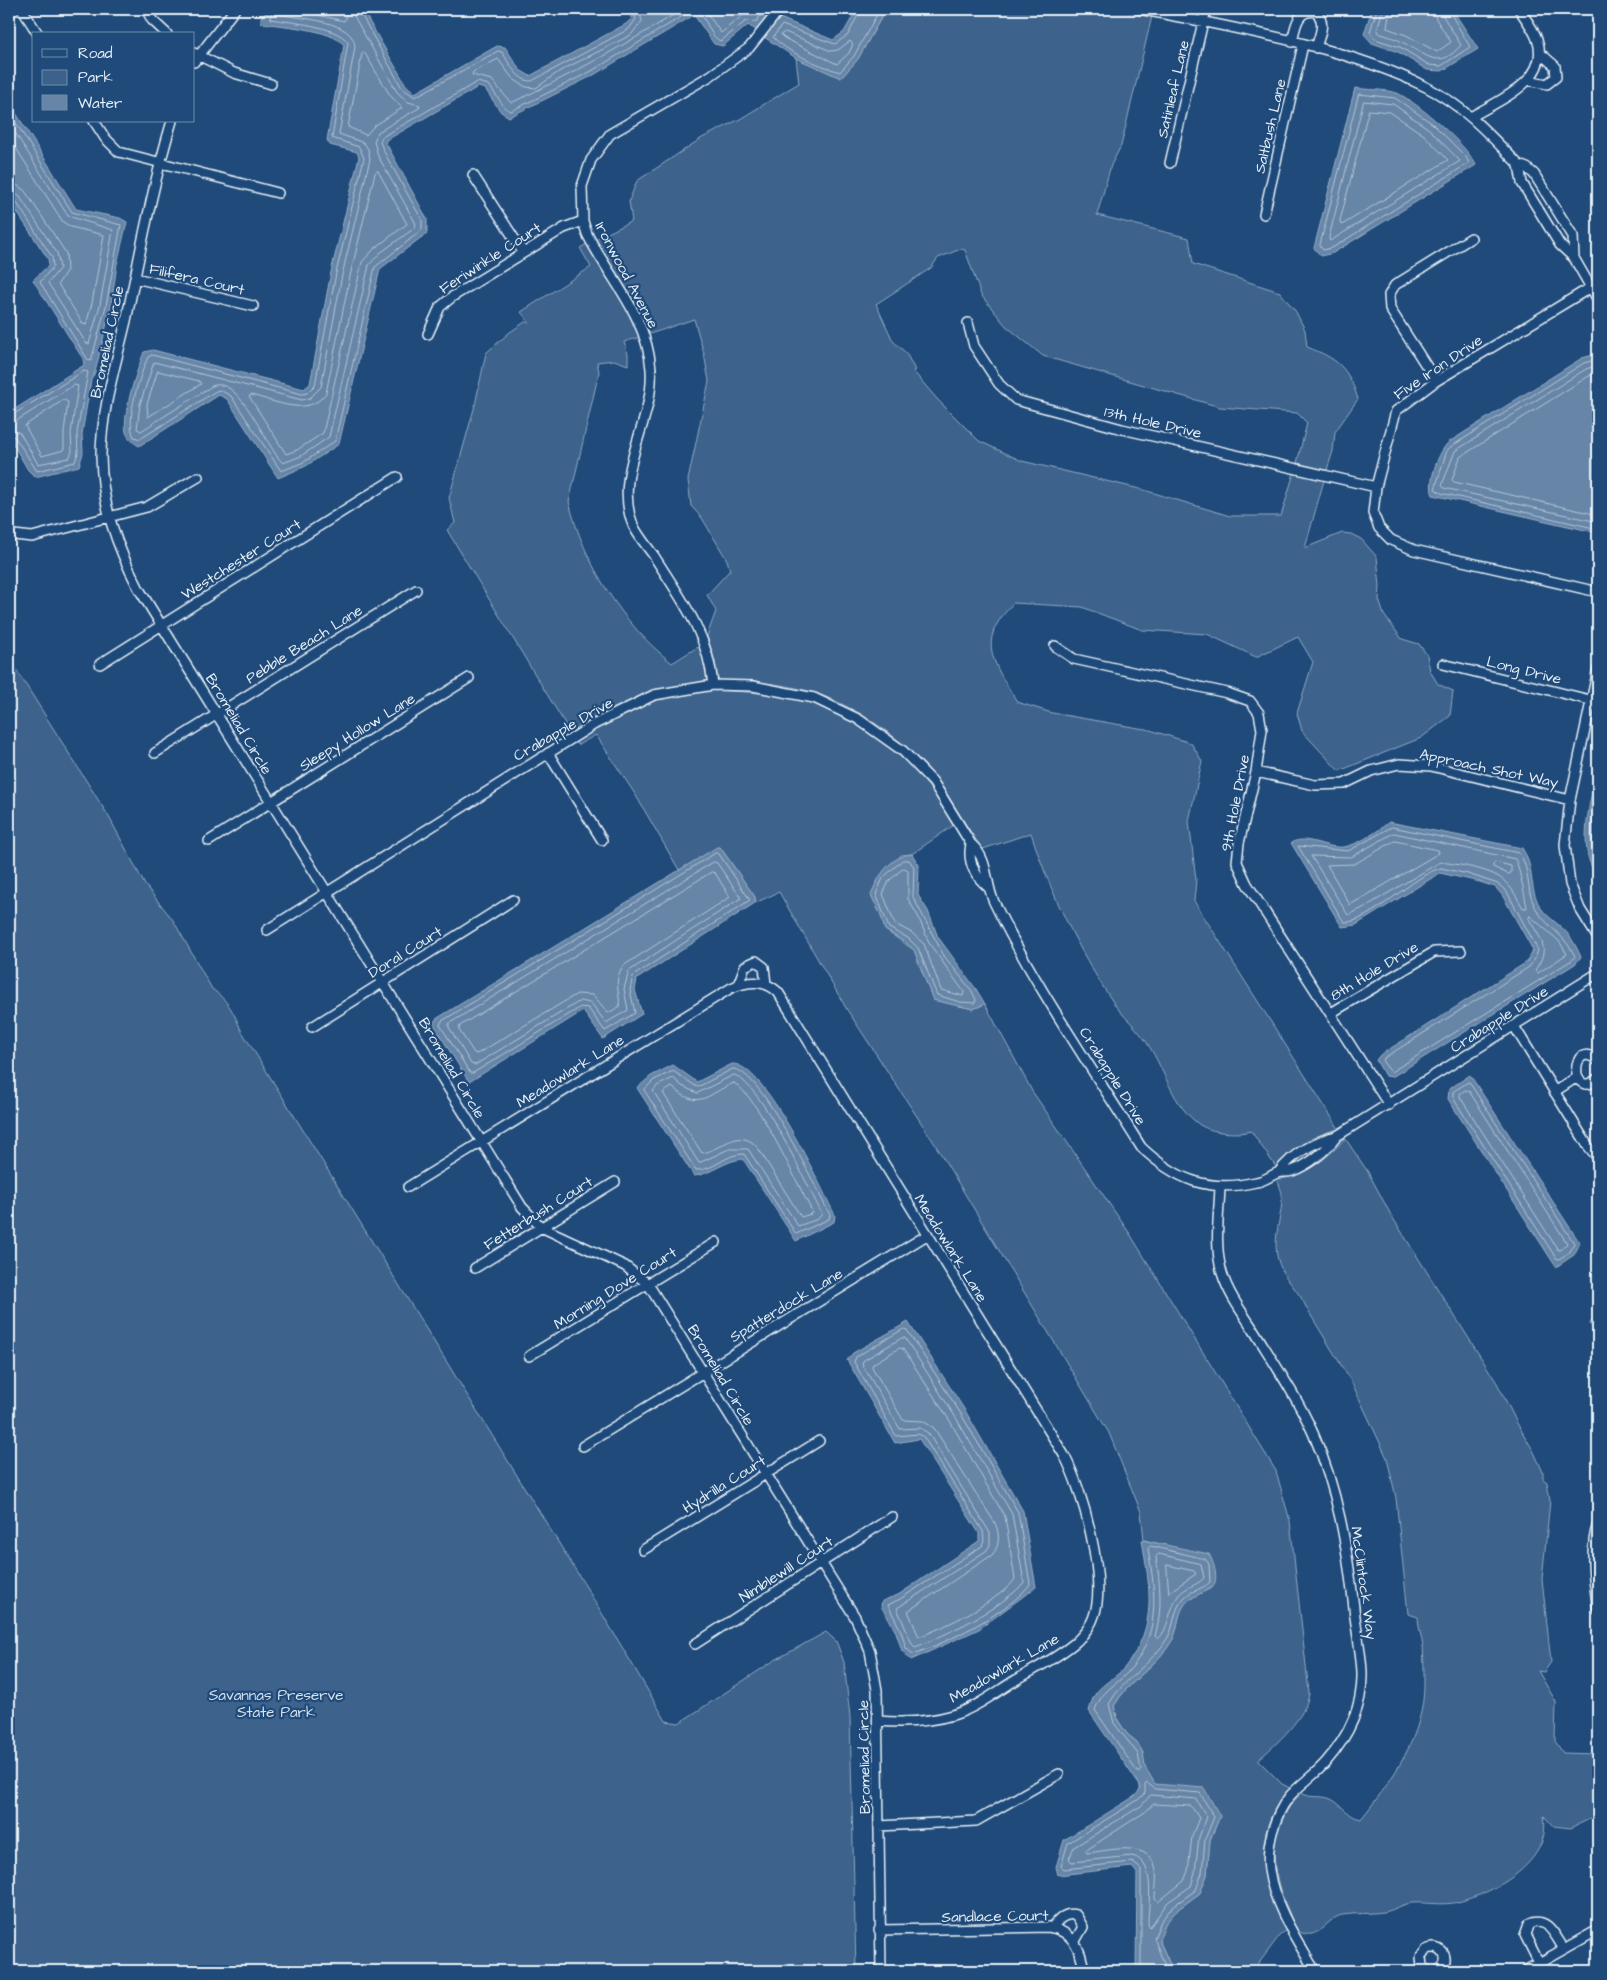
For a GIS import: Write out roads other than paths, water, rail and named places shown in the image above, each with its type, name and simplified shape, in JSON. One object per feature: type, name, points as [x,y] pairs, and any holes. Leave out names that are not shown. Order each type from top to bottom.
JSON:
[{"type":"street","points":[[22,9],[37,32]]},
{"type":"street","points":[[146,9],[152,20],[165,32]]},
{"type":"street","points":[[235,9],[195,57],[234,73],[271,84]]},
{"type":"street","name":"Ironwood Avenue","points":[[713,685],[705,643],[693,618],[633,524],[626,494],[631,464],[648,401],[650,361],[647,343],[636,314],[593,245],[583,221],[582,186],[591,160],[610,134],[710,76],[749,48],[780,9]]},
{"type":"street","points":[[1140,9],[1303,44],[1375,65],[1428,87],[1471,116],[1518,165],[1527,168],[1534,174],[1573,236],[1574,258]]},
{"type":"street","name":"Satinleaf Lane","points":[[1170,162],[1206,9]]},
{"type":"street","points":[[1471,116],[1528,80],[1536,69],[1540,53],[1537,37],[1519,9]]},
{"type":"street","points":[[1292,42],[1301,15],[1312,11],[1320,15],[1322,24],[1316,48]]},
{"type":"street","name":"Saltbush Lane","points":[[1264,214],[1303,44]]},
{"type":"street","points":[[1528,80],[1546,84],[1556,77],[1555,66],[1540,53]]},
{"type":"street","points":[[95,122],[104,138],[119,152],[278,193]]},
{"type":"street","name":"Bromeliad Circle","points":[[172,122],[159,163],[107,408],[101,455],[108,517],[120,554],[139,589],[329,892],[522,1207],[541,1227],[625,1266],[648,1284],[822,1562],[865,1637],[875,1677],[878,1721],[879,1930],[881,1971]]},
{"type":"street","points":[[1518,165],[1522,183],[1560,245],[1574,258],[1595,285],[1598,300]]},
{"type":"street","points":[[473,175],[523,252]]},
{"type":"street","name":"Feriwinkle Court","points":[[428,334],[440,308],[445,302],[523,252],[564,228],[583,221]]},
{"type":"street","points":[[1436,381],[1390,310],[1390,295],[1395,285],[1471,238]]},
{"type":"street","name":"Filifera Court","points":[[135,278],[253,306]]},
{"type":"street","name":"Five Iron Drive","points":[[1595,285],[1436,381],[1396,411],[1390,427],[1376,487],[1373,513],[1379,528],[1392,540],[1414,550],[1598,592]]},
{"type":"street","name":"13th Hole Drive","points":[[968,323],[974,346],[999,384],[1016,400],[1122,429],[1376,487]]},
{"type":"street","points":[[9,532],[14,535],[32,537],[147,507],[198,477]]},
{"type":"street","name":"Westchester Court","points":[[100,664],[397,478]]},
{"type":"street","name":"Pebble Beach Lane","points":[[155,753],[416,590]]},
{"type":"street","name":"9th Hole Drive","points":[[1055,646],[1074,659],[1227,693],[1250,701],[1259,713],[1262,730],[1256,772],[1239,843],[1237,862],[1246,884],[1331,1013],[1388,1105]]},
{"type":"street","name":"Long Drive","points":[[1443,664],[1594,702]]},
{"type":"street","points":[[1598,669],[1594,702],[1570,800],[1565,845],[1567,871],[1580,909],[1598,938]]},
{"type":"street","name":"Sleepy Hollow Lane","points":[[210,841],[469,678]]},
{"type":"street","name":"Crabapple Drive","points":[[267,930],[594,724],[654,695],[713,685],[753,686],[814,698],[858,719],[902,751],[932,782],[971,844],[978,851],[988,875],[988,887],[1020,951],[1141,1147],[1160,1165],[1188,1180],[1220,1187],[1257,1182],[1279,1172],[1287,1161],[1322,1140],[1338,1136],[1598,973]]},
{"type":"street","points":[[548,753],[602,840]]},
{"type":"street","name":"Approach Shot Way","points":[[1256,772],[1315,786],[1344,784],[1371,771],[1399,764],[1431,766],[1570,800]]},
{"type":"street","name":"Doral Court","points":[[312,1026],[512,900]]},
{"type":"street","name":"8th Hole Drive","points":[[1331,1013],[1434,952],[1461,951]]},
{"type":"street","points":[[738,985],[745,966],[756,961],[764,967],[766,984]]},
{"type":"street","name":"Meadowlark Lane","points":[[408,1187],[738,985],[752,982],[766,984],[778,992],[1072,1470],[1088,1521],[1098,1598],[1090,1625],[1077,1641],[1053,1658],[954,1715],[925,1721],[878,1721]]},
{"type":"street","points":[[1514,1026],[1588,1146],[1598,1158]]},
{"type":"street","points":[[1577,1077],[1576,1065],[1581,1059],[1589,1057],[1598,1062]]},
{"type":"street","points":[[1554,1092],[1577,1077]]},
{"type":"street","points":[[1577,1077],[1589,1083],[1598,1078]]},
{"type":"street","name":"Fetterbush Court","points":[[475,1268],[615,1182]]},
{"type":"street","name":"McClintock Way","points":[[1220,1187],[1218,1253],[1222,1273],[1232,1296],[1281,1374],[1312,1431],[1328,1470],[1339,1508],[1351,1580],[1362,1673],[1358,1705],[1347,1734],[1331,1756],[1288,1798],[1274,1826],[1268,1852],[1269,1871],[1278,1899],[1291,1930],[1315,1971]]},
{"type":"street","name":"Spatterdock Lane","points":[[583,1446],[927,1235]]},
{"type":"street","name":"Morning Dove Court","points":[[529,1356],[716,1242]]},
{"type":"street","name":"Hydrilla Court","points":[[643,1550],[819,1441]]},
{"type":"street","name":"Nimblewill Court","points":[[695,1644],[892,1517]]},
{"type":"street","points":[[1598,1524],[1594,1555],[1594,1587],[1598,1610]]},
{"type":"street","points":[[879,1826],[976,1822],[1059,1774]]},
{"type":"street","points":[[1052,1928],[1061,1917],[1071,1914],[1076,1915],[1083,1927],[1074,1941],[1081,1953],[1084,1971]]},
{"type":"street","points":[[1539,1963],[1525,1935],[1529,1924],[1539,1922],[1548,1925],[1564,1949]]},
{"type":"street","name":"Sandlace Court","points":[[879,1930],[1052,1928],[1065,1932],[1074,1941]]},
{"type":"street","points":[[1525,1971],[1598,1930]]},
{"type":"street","points":[[1428,1971],[1422,1966],[1420,1959],[1424,1951],[1432,1947],[1440,1949],[1446,1957],[1445,1965],[1439,1971]]},
{"type":"water","points":[[271,9],[362,9],[406,85],[415,93],[497,46],[505,47],[520,70],[530,76],[626,24],[632,18],[626,9],[765,9],[770,13],[756,30],[748,25],[723,46],[714,44],[694,15],[592,76],[509,117],[501,112],[485,89],[478,87],[385,141],[427,219],[427,233],[380,269],[339,444],[306,466],[278,478],[227,399],[219,395],[139,446],[128,437],[125,424],[131,392],[144,352],[153,350],[304,389],[310,384],[331,272],[359,157],[357,152],[330,145],[327,140],[344,45],[328,35],[318,32],[261,23],[261,17]]},
{"type":"water","points":[[857,9],[886,9],[858,59],[841,78],[796,58],[764,37],[780,18],[833,40],[844,32]]},
{"type":"water","points":[[1372,9],[1452,9],[1478,49],[1442,71],[1427,70],[1398,52],[1372,43],[1364,34]]},
{"type":"water","points":[[1355,88],[1397,93],[1417,105],[1463,147],[1476,165],[1333,253],[1321,256],[1314,248]]},
{"type":"water","points":[[9,102],[76,209],[120,218],[127,222],[117,264],[111,307],[95,372],[91,380],[82,434],[83,453],[79,466],[35,477],[28,470],[9,437],[9,413],[84,365],[83,359],[33,280],[49,265],[48,259],[9,200]]},
{"type":"water","points":[[1597,354],[1598,533],[1433,495],[1432,483],[1435,467],[1441,452],[1449,442],[1582,358]]},
{"type":"water","points":[[1598,768],[1598,875],[1591,865],[1587,853],[1586,839],[1589,808]]},
{"type":"water","points":[[1389,822],[1522,848],[1526,854],[1533,889],[1538,903],[1544,912],[1568,934],[1581,957],[1575,964],[1392,1077],[1385,1076],[1376,1060],[1380,1055],[1527,962],[1533,950],[1502,895],[1495,887],[1440,873],[1356,925],[1342,927],[1291,843],[1304,840],[1334,847],[1348,846],[1370,836]]},
{"type":"water","points":[[717,847],[720,847],[755,897],[755,903],[637,979],[635,990],[642,1014],[603,1039],[583,1011],[469,1082],[433,1024],[436,1019]]},
{"type":"water","points":[[912,854],[919,865],[918,895],[928,911],[938,937],[985,1004],[973,1009],[933,1000],[914,950],[885,930],[881,915],[871,895],[881,874],[891,863]]},
{"type":"water","points":[[732,1064],[745,1069],[760,1083],[775,1104],[805,1154],[835,1215],[834,1222],[796,1241],[743,1159],[694,1176],[637,1088],[651,1076],[673,1065],[697,1082]]},
{"type":"water","points":[[1470,1075],[1580,1243],[1574,1255],[1556,1267],[1448,1099],[1449,1089]]},
{"type":"water","points":[[1598,1314],[1598,1337],[1590,1324]]},
{"type":"water","points":[[908,1322],[966,1412],[1023,1511],[1036,1587],[979,1629],[911,1660],[902,1651],[896,1632],[881,1606],[882,1601],[898,1595],[979,1541],[979,1533],[919,1439],[895,1443],[847,1360],[853,1353]]},
{"type":"water","points":[[1142,1540],[1209,1554],[1216,1575],[1213,1587],[1189,1600],[1182,1608],[1175,1634],[1167,1649],[1127,1689],[1114,1706],[1118,1721],[1127,1734],[1137,1742],[1143,1753],[1145,1767],[1155,1784],[1204,1788],[1220,1816],[1210,1840],[1207,1875],[1200,1893],[1177,1910],[1165,1924],[1159,1940],[1173,1971],[1136,1971],[1137,1873],[1132,1867],[1058,1875],[1056,1867],[1064,1840],[1135,1796],[1140,1790],[1140,1786],[1089,1711],[1096,1693],[1125,1667],[1143,1636],[1149,1606],[1149,1591]]},
{"type":"park label","name":"Savannas Preserve State Park","points":[[276,1704]]}]
